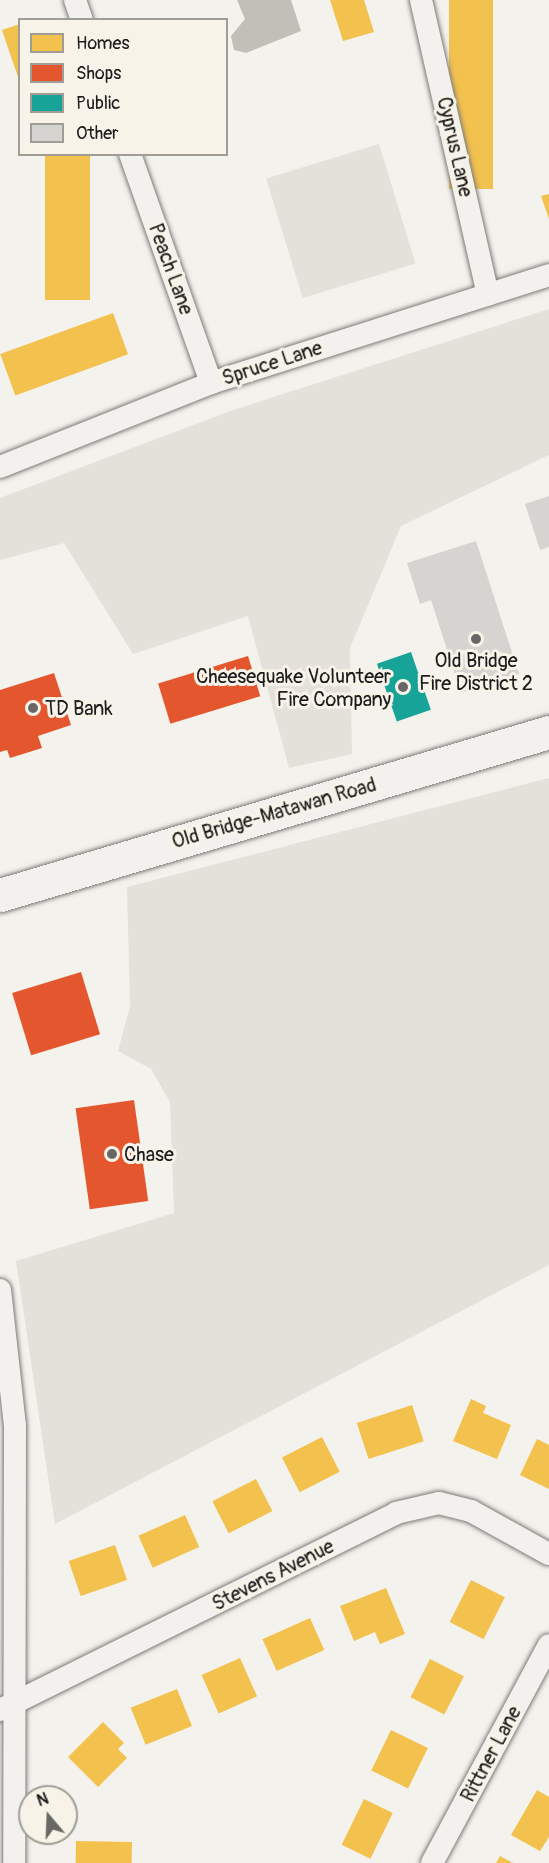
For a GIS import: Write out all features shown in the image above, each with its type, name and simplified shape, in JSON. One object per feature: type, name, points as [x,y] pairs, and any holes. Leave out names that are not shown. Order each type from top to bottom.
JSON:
[{"type":"main road","name":"Old Bridge-Matawan Road","points":[[0,895],[549,732]]},
{"type":"street","points":[[75,0],[81,18]]},
{"type":"street","name":"Cyprus Lane","points":[[422,0],[488,294]]},
{"type":"street","name":"Peach Lane","points":[[131,156],[211,383]]},
{"type":"street","name":"Spruce Lane","points":[[0,466],[211,383],[549,275]]},
{"type":"street","points":[[0,1290],[15,1425],[6,1707],[14,1863]]},
{"type":"street","name":"Stevens Avenue","points":[[6,1707],[396,1513],[439,1503],[471,1511],[549,1554]]},
{"type":"street","name":"Rittner Lane","points":[[432,1863],[549,1645]]},
{"type":"shaded area","points":[[237,0],[291,0],[301,31],[246,53],[234,50],[231,36],[245,19]]},
{"type":"shaded area","points":[[379,144],[416,264],[303,298],[266,178]]},
{"type":"shaded area","points":[[549,309],[549,455],[401,526],[350,648],[352,754],[289,768],[248,616],[133,654],[64,543],[0,560],[0,498],[233,410]]},
{"type":"shaded area","points":[[549,778],[549,1265],[55,1524],[16,1261],[174,1213],[170,1102],[151,1069],[118,1051],[130,1006],[127,887]]},
{"type":"building: Homes","points":[[330,0],[364,0],[374,32],[343,41]]},
{"type":"building: Homes","points":[[449,0],[493,0],[493,189],[449,189]]},
{"type":"building: Homes","points":[[18,25],[18,77],[2,30]]},
{"type":"building: Homes","points":[[45,156],[90,156],[90,300],[45,300]]},
{"type":"building: Homes","points":[[549,194],[549,219],[541,196]]},
{"type":"building: Homes","points":[[113,313],[128,354],[15,395],[0,354]]},
{"type":"building: Homes","points":[[471,1399],[486,1406],[483,1413],[511,1425],[497,1459],[453,1441]]},
{"type":"building: Homes","points":[[412,1405],[424,1441],[369,1459],[357,1423]]},
{"type":"building: Homes","points":[[322,1437],[340,1472],[300,1492],[282,1457]]},
{"type":"building: Homes","points":[[537,1439],[549,1445],[549,1489],[520,1475]]},
{"type":"building: Homes","points":[[256,1479],[272,1511],[229,1533],[212,1501]]},
{"type":"building: Homes","points":[[185,1515],[199,1547],[153,1568],[138,1536]]},
{"type":"building: Homes","points":[[115,1545],[127,1580],[81,1596],[69,1561]]},
{"type":"building: Homes","points":[[471,1580],[505,1597],[484,1639],[450,1622]]},
{"type":"building: Homes","points":[[386,1588],[405,1634],[380,1644],[375,1632],[354,1641],[340,1606]]},
{"type":"building: Homes","points":[[310,1618],[324,1650],[277,1671],[262,1639]]},
{"type":"building: Homes","points":[[240,1658],[257,1696],[219,1713],[202,1675]]},
{"type":"building: Homes","points":[[430,1659],[464,1676],[444,1715],[410,1697]]},
{"type":"building: Homes","points":[[177,1689],[192,1726],[146,1745],[131,1708]]},
{"type":"building: Homes","points":[[103,1722],[124,1743],[118,1749],[127,1758],[98,1787],[68,1757]]},
{"type":"building: Homes","points":[[391,1730],[428,1748],[408,1788],[371,1770]]},
{"type":"building: Homes","points":[[537,1790],[549,1797],[549,1837],[540,1851],[511,1835]]},
{"type":"building: Homes","points":[[364,1799],[393,1813],[370,1859],[342,1845]]},
{"type":"building: Homes","points":[[78,1841],[132,1842],[132,1863],[76,1863]]},
{"type":"building: Homes","points":[[500,1856],[513,1863],[496,1863]]},
{"type":"building: Shops","points":[[248,656],[260,696],[170,724],[158,683]]},
{"type":"building: Shops","name":"TD Bank","points":[[54,673],[71,725],[38,736],[42,748],[10,758],[7,750],[0,752],[0,690]]},
{"type":"building: Shops","points":[[81,972],[100,1034],[31,1055],[12,993]]},
{"type":"building: Shops","name":"Chase","points":[[134,1100],[148,1201],[90,1209],[76,1108]]},
{"type":"building: Public","name":"Cheesequake Volunteer Fire Company","points":[[411,652],[431,710],[397,721],[377,664]]},
{"type":"building: Other","points":[[549,496],[549,547],[540,550],[525,504]]},
{"type":"building: Other","name":"Old Bridge Fire District 2","points":[[476,541],[519,674],[461,693],[431,600],[420,604],[407,563]]},
{"type":"place","name":"Old Bridge Fire District 2","points":[[476,639]]},
{"type":"place","name":"Cheesequake Volunteer Fire Company","points":[[403,687]]},
{"type":"place","name":"TD Bank","points":[[33,708]]},
{"type":"place","name":"Chase","points":[[112,1154]]}]
